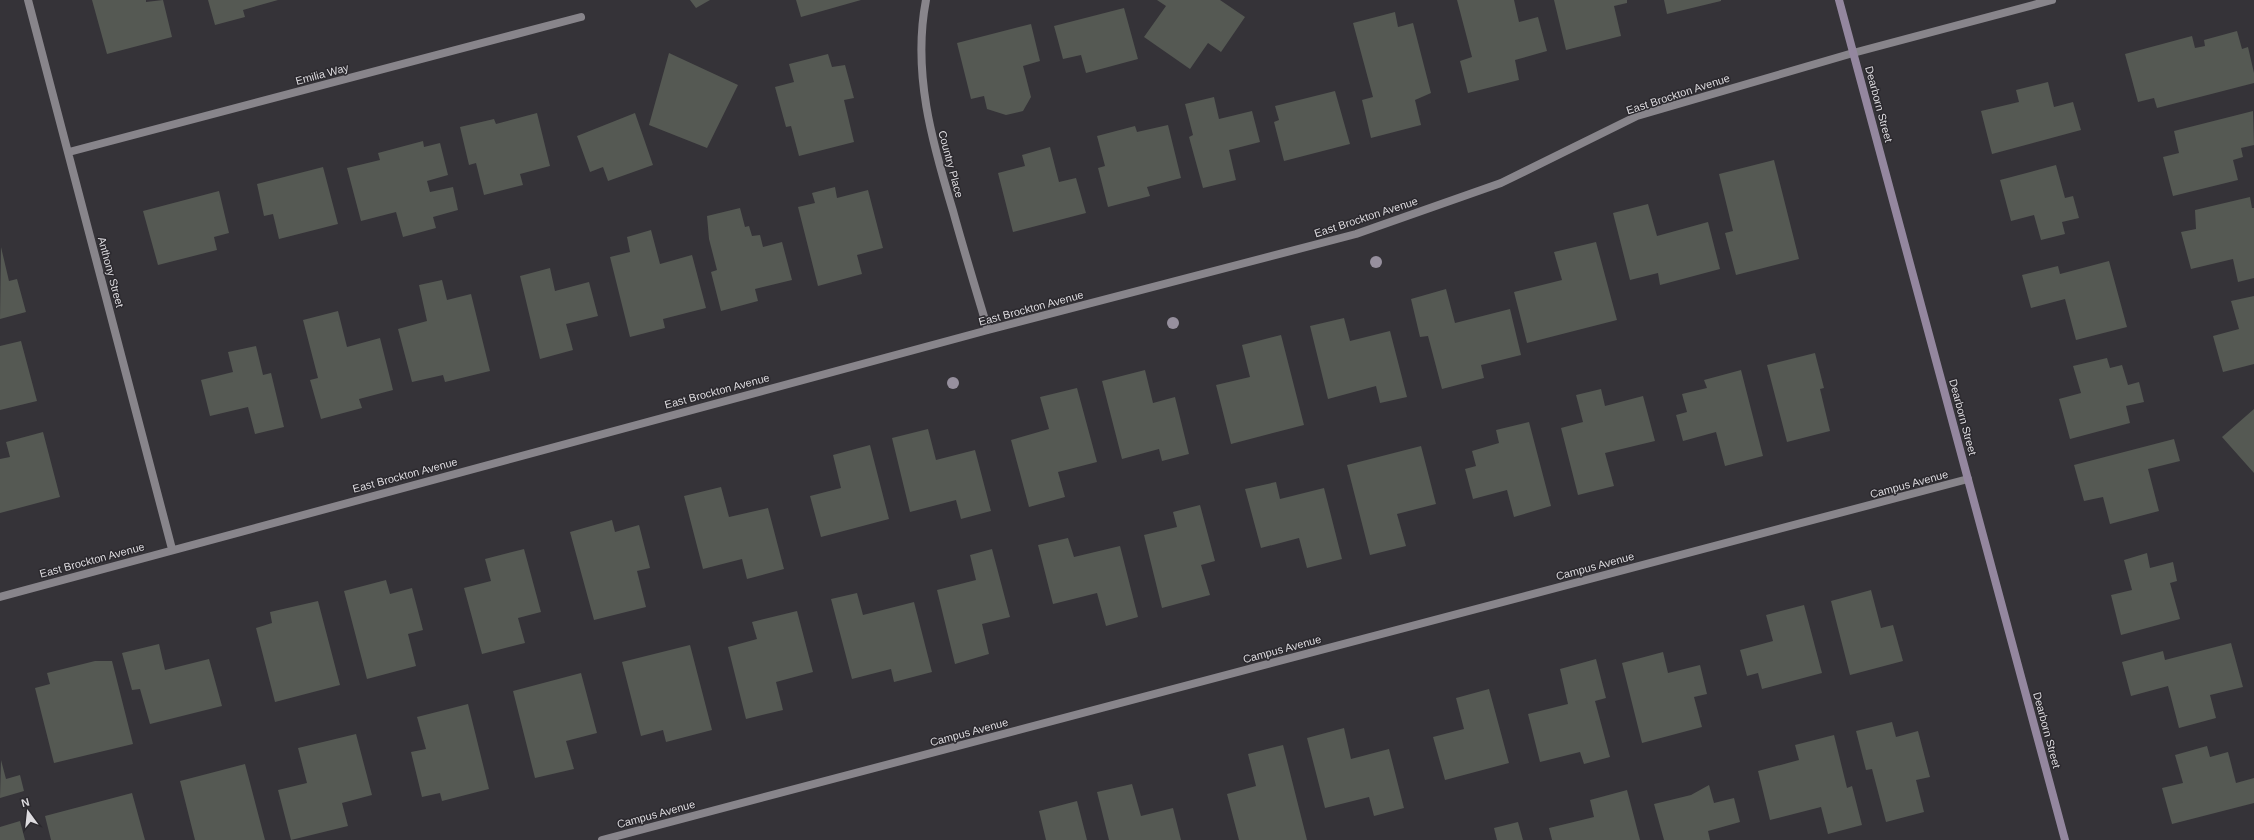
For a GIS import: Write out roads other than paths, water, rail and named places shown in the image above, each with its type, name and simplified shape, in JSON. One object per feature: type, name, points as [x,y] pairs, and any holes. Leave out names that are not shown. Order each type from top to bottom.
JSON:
[{"type":"street","name":"Anthony Street","points":[[28,0],[172,549]]},
{"type":"street","name":"Country Place","points":[[926,0],[921,74],[933,146],[988,330]]},
{"type":"street","name":"Dearborn Street","points":[[1839,0],[2065,840]]},
{"type":"street","name":"East Brockton Avenue","points":[[0,597],[172,549],[988,330],[1356,234],[1501,183],[1637,116],[1853,53],[2052,0]]},
{"type":"street","name":"Emilia Way","points":[[69,152],[581,16]]},
{"type":"street","name":"Campus Avenue","points":[[602,840],[1968,479]]}]
